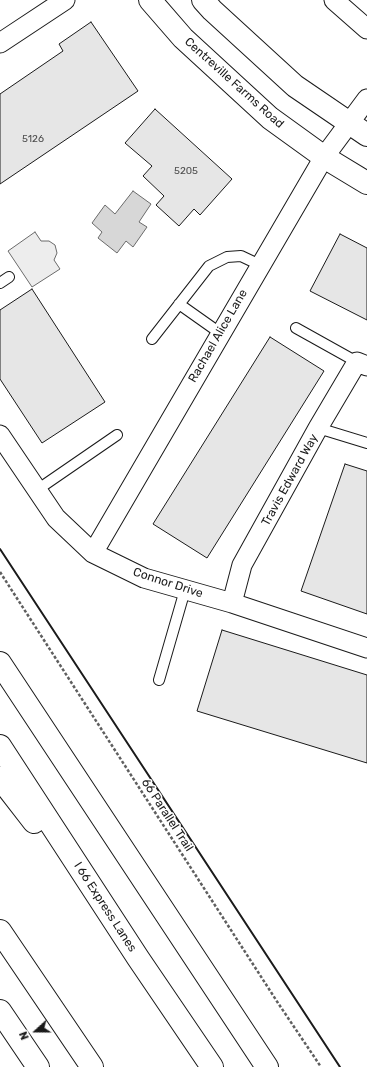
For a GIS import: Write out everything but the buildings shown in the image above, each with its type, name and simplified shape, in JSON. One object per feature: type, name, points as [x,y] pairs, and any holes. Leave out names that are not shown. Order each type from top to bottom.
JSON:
[{"type":"main road","name":"Centreville Farms Road","points":[[150,0],[183,38],[270,118],[324,158],[367,183]]},
{"type":"main road","points":[[203,0],[295,86],[367,135]]},
{"type":"main road","points":[[0,663],[267,1067]]},
{"type":"main road","name":"I 66 Express Lanes","points":[[0,746],[138,958],[212,1067]]},
{"type":"main road","points":[[0,778],[138,958]]},
{"type":"main road","points":[[0,931],[92,1067]]},
{"type":"main road","points":[[0,1011],[38,1067]]},
{"type":"street","points":[[1,40],[65,0]]},
{"type":"street","points":[[334,0],[367,29]]},
{"type":"street","name":"Rachael Alice Lane","points":[[93,553],[220,333],[324,158],[367,99]]},
{"type":"street","name":"Travis Edward Way","points":[[232,603],[242,565],[318,428],[362,364]]},
{"type":"street","name":"Connor Drive","points":[[0,435],[56,518],[93,553],[144,578],[232,603],[367,648]]},
{"type":"lane","points":[[152,339],[210,266],[227,257],[241,256],[260,265]]},
{"type":"lane","points":[[179,304],[220,333]]},
{"type":"lane","points":[[296,328],[362,364]]},
{"type":"lane","points":[[318,428],[367,443]]},
{"type":"lane","points":[[37,490],[117,435]]},
{"type":"lane","points":[[159,680],[185,590]]},
{"type":"path","name":"66 Parallel Trail","points":[[0,572],[273,996],[321,1067]]},
{"type":"shaded area","points":[[133,191],[151,204],[139,222],[147,227],[133,247],[126,241],[117,253],[98,238],[102,232],[92,223],[105,205],[115,214]]},
{"type":"shaded area","points":[[35,232],[41,241],[49,241],[55,245],[57,253],[54,260],[60,269],[32,287],[8,251]]},
{"type":"wall","points":[[0,549],[340,1067]]}]
